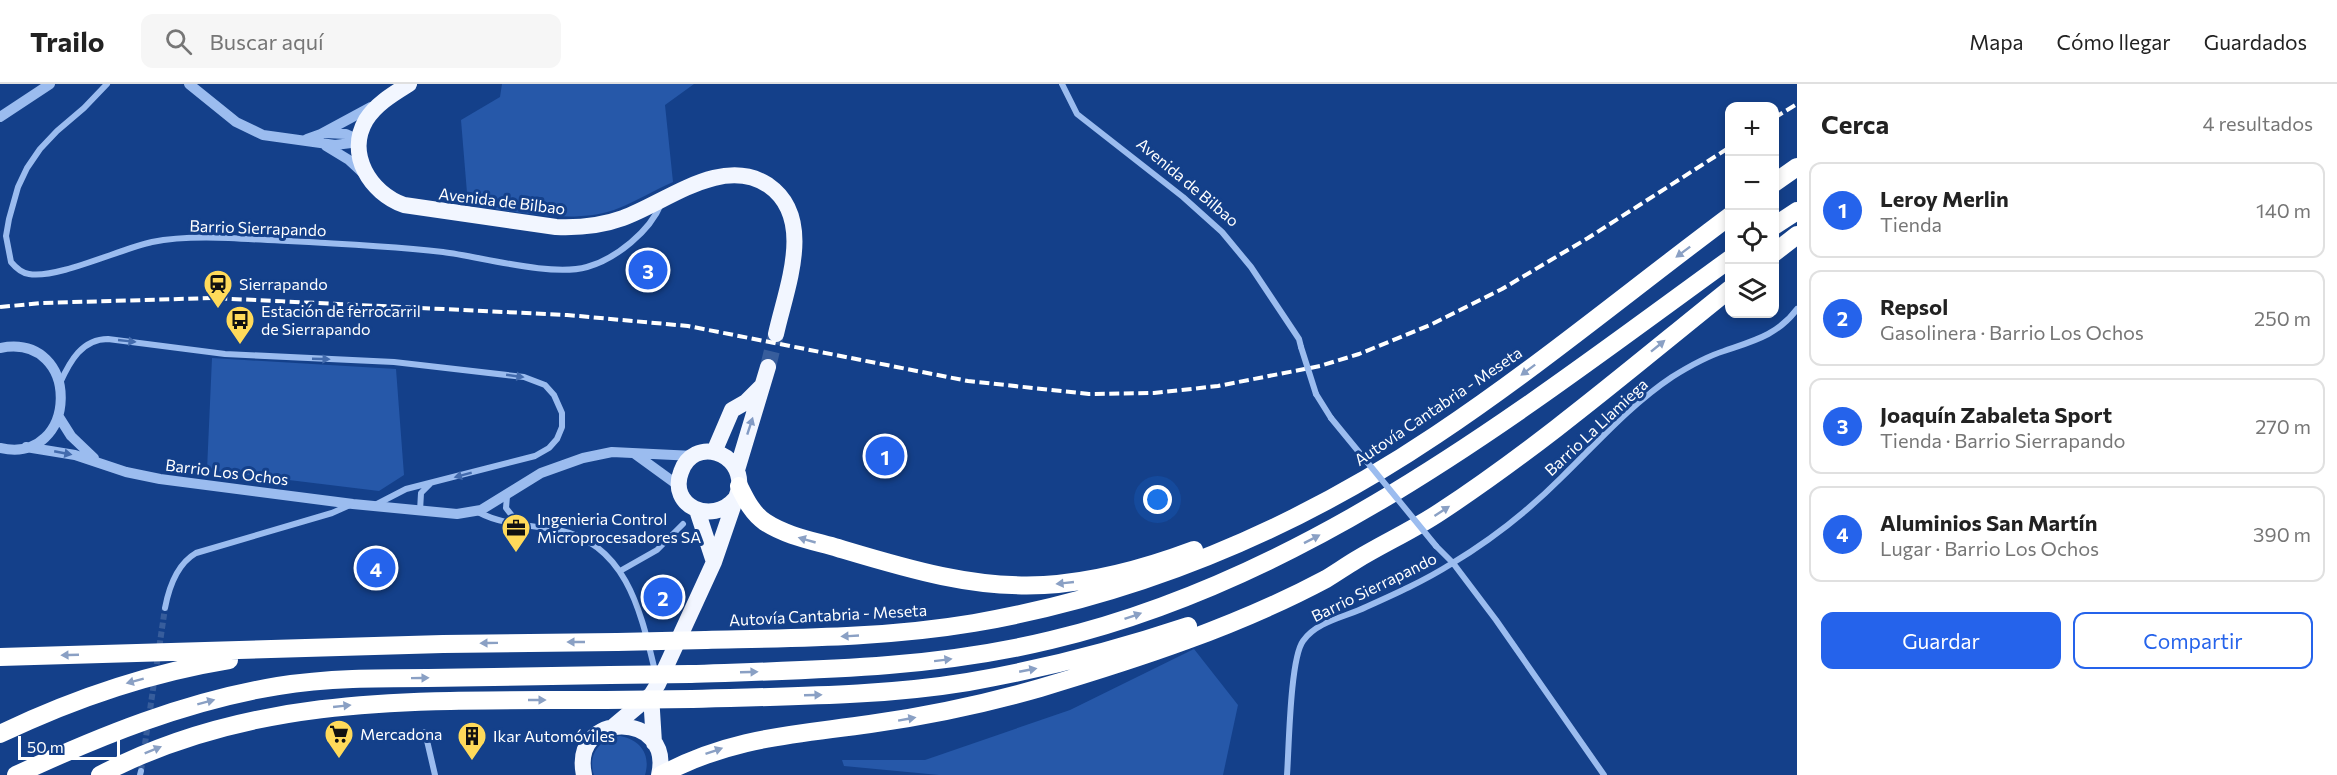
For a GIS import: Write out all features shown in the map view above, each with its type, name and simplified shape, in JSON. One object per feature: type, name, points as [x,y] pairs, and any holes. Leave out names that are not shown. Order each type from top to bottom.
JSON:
[{"type":"highway","points":[[359,141],[367,119],[389,97],[409,84]]},
{"type":"highway","name":"Avenida de Bilbao","points":[[359,141],[362,165],[370,180],[390,199],[412,207],[556,227],[578,228],[611,222],[709,180],[732,175],[756,179],[780,195],[793,218],[795,238],[776,334]]},
{"type":"highway","points":[[1779,180],[1797,167]]},
{"type":"highway","points":[[1779,223],[1797,211]]},
{"type":"highway","name":"Autovía Cantabria - Meseta","points":[[443,644],[706,640],[903,633],[976,622],[1119,589],[1232,548],[1276,528],[1360,483],[1435,436],[1495,394],[1725,220]]},
{"type":"highway","points":[[1779,249],[1797,236]]},
{"type":"highway","points":[[16,775],[110,734],[170,712],[279,686],[376,678],[690,674],[871,668],[981,655],[1089,630],[1227,580],[1311,540],[1422,476],[1515,416],[1725,263]]},
{"type":"highway","points":[[614,726],[625,725],[646,734],[654,743],[660,756],[660,775],[700,756],[735,744],[920,716],[1048,685],[1158,650],[1243,617],[1328,578],[1354,560],[1437,514],[1507,466],[1589,403],[1725,292]]},
{"type":"highway","points":[[584,775],[583,758],[590,741],[597,734],[614,726],[654,689],[714,562],[766,375],[756,394],[732,410],[714,452]]},
{"type":"highway","points":[[714,562],[697,510],[685,500],[679,486],[681,471],[694,456],[703,452],[714,452],[728,458],[737,485],[758,516],[774,527],[797,537],[941,576],[975,582],[1024,586],[1079,581],[1143,567],[1243,531],[1360,483]]},
{"type":"highway","points":[[697,510],[717,511],[726,507],[737,485]]},
{"type":"highway","points":[[100,775],[151,751],[212,729],[300,711],[366,704],[838,695],[967,682],[1057,664],[1127,646],[1207,619],[1354,560]]},
{"type":"highway","points":[[2,657],[443,644]]},
{"type":"highway","points":[[0,734],[64,705],[120,685],[186,667],[234,659],[443,644]]},
{"type":"highway","points":[[654,689],[654,743]]},
{"type":"highway","points":[[32,775],[110,734]]},
{"type":"street","points":[[0,117],[50,84]]},
{"type":"street","name":"Barrio Sierrapando","points":[[107,84],[51,137],[27,168],[18,187],[6,236],[11,262],[23,273],[41,274],[62,270],[156,241],[224,238],[443,252],[551,269],[572,270],[588,267],[605,259],[635,238],[651,221],[662,200]]},
{"type":"street","points":[[189,84],[245,127],[269,137],[313,138],[335,144],[359,141]]},
{"type":"street","name":"Avenida de Bilbao","points":[[1062,84],[1077,114],[1183,197],[1222,232],[1251,267],[1299,339],[1316,394],[1331,418]]},
{"type":"street","points":[[313,138],[389,97]]},
{"type":"street","points":[[313,138],[340,154],[370,180]]},
{"type":"street","name":"Barrio La Llamiega","points":[[1453,563],[1524,512],[1620,419],[1666,381],[1705,358],[1770,334],[1797,309]]},
{"type":"street","points":[[60,383],[74,357],[80,351],[92,342],[108,339],[225,354],[394,362],[524,377],[545,385],[554,395],[562,413],[562,427],[557,439],[549,448],[535,456],[406,489],[373,506]]},
{"type":"street","points":[[0,348],[19,347],[40,355],[49,363],[60,383],[62,406],[59,417],[46,436],[26,447]]},
{"type":"street","points":[[59,417],[80,446],[99,462]]},
{"type":"street","name":"Barrio Sierrapando","points":[[1331,418],[1436,546],[1453,563],[1604,775]]},
{"type":"street","name":"Barrio Los Ochos","points":[[0,448],[26,447],[66,453],[141,476],[353,504],[457,514],[476,511],[535,476],[563,464],[612,452],[694,456]]},
{"type":"street","points":[[635,454],[679,486]]},
{"type":"street","points":[[420,511],[421,493],[430,483]]},
{"type":"street","points":[[508,494],[505,502],[506,508],[514,520],[520,524]]},
{"type":"street","name":"Barrio Los Ochos","points":[[165,608],[178,570],[189,557],[332,513],[353,504]]},
{"type":"street","name":"Barrio Los Ochos","points":[[476,511],[496,520],[566,532],[584,539],[607,555],[620,572],[641,615],[654,689]]},
{"type":"street","points":[[620,572],[657,550],[683,524]]},
{"type":"street","name":"Barrio Sierrapando","points":[[1287,775],[1296,661],[1303,641],[1318,627],[1409,588],[1453,563]]},
{"type":"street","points":[[424,732],[435,775]]},
{"type":"shaded area","points":[[502,84],[694,84],[665,105],[673,182],[619,208],[584,216],[544,216],[468,205],[461,120],[500,97]]},
{"type":"shaded area","points":[[212,358],[396,369],[404,475],[379,491],[207,470]]},
{"type":"shaded area","points":[[1194,649],[1238,705],[1223,775],[939,775],[844,766],[842,760],[925,760],[1070,710]]},
{"type":"shaded area","points":[[620,736],[634,741],[643,750],[647,761],[645,775],[594,775],[592,761],[597,749],[607,740]]},
{"type":"tunnel","points":[[768,367],[776,334]]},
{"type":"tunnel","points":[[141,771],[165,608]]},
{"type":"railway","points":[[1779,115],[1797,104]]},
{"type":"railway","points":[[0,307],[42,303],[213,298],[567,315],[688,326],[968,381],[1089,394],[1154,393],[1218,386],[1320,366],[1359,354],[1430,325],[1502,289],[1588,238],[1725,150]]},
{"type":"place","name":"Joaquín Zabaleta Sport","points":[[648,270]]},
{"type":"place","name":"Sierrapando","points":[[218,310]]},
{"type":"place","name":"Estación de ferrocarril de Sierrapando","points":[[240,346]]},
{"type":"place","name":"Leroy Merlin","points":[[885,456]]},
{"type":"place","name":"Ingenieria Control Microprocesadores SA","points":[[516,554]]},
{"type":"place","name":"Aluminios San Martín","points":[[376,568]]},
{"type":"place","name":"Repsol","points":[[663,597]]},
{"type":"place","name":"Mercadona","points":[[339,760]]},
{"type":"place","name":"Ikar Automóviles","points":[[472,762]]}]
